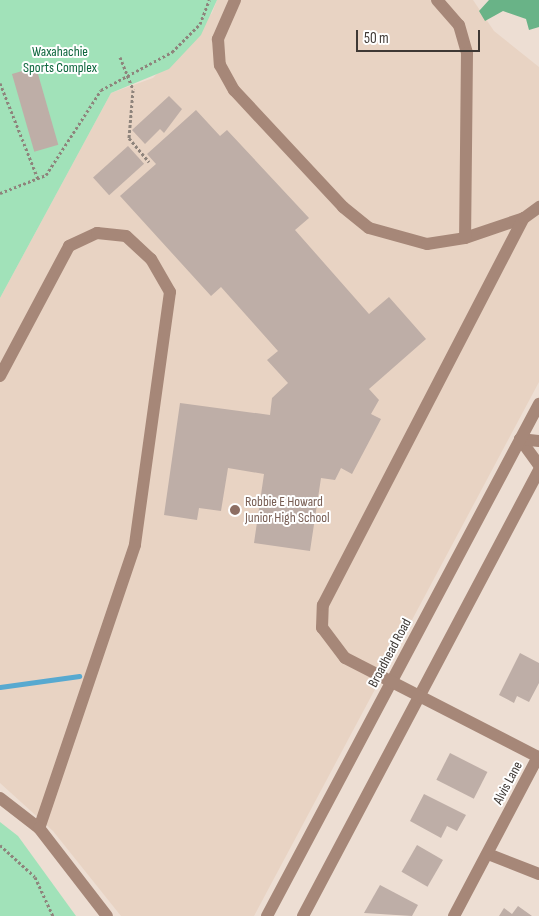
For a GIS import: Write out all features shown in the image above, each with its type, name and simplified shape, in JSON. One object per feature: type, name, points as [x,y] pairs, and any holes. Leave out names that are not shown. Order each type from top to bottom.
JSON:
[{"type":"street","points":[[235,0],[218,38],[220,65],[234,90],[344,208],[370,228],[397,238],[427,244],[465,238],[524,218],[539,207]]},
{"type":"street","points":[[437,0],[459,25],[467,53],[465,238]]},
{"type":"street","name":"Alvis Lane","points":[[454,916],[538,758],[345,658],[330,644],[322,628],[323,604],[334,575],[524,218]]},
{"type":"street","points":[[0,376],[69,246],[97,233],[126,236],[151,259],[170,292],[135,545],[39,828]]},
{"type":"street","name":"Broadhead Road","points":[[267,916],[539,404]]},
{"type":"street","points":[[520,439],[539,441]]},
{"type":"street","points":[[520,439],[539,466]]},
{"type":"street","points":[[303,916],[539,470]]},
{"type":"street","points":[[0,798],[39,828],[107,916]]},
{"type":"street","points":[[488,854],[539,874]]},
{"type":"path","points":[[0,193],[38,179],[65,152],[101,90],[127,74],[172,52],[200,24],[209,0]]},
{"type":"path","points":[[120,57],[133,90],[129,138],[149,162]]},
{"type":"path","points":[[0,83],[38,179]]},
{"type":"path","points":[[0,846],[34,877],[53,916]]},
{"type":"shaded area","name":"Robbie E Howard Junior High School","points":[[217,0],[473,0],[494,31],[539,67],[539,382],[254,916],[121,916],[53,831],[0,783],[0,298],[111,93],[153,78],[212,13]]},
{"type":"green space","name":"Waxahachie Sports Complex","points":[[0,0],[217,0],[201,35],[169,69],[111,93],[0,298]]},
{"type":"green space","points":[[489,0],[539,0],[539,27],[529,30],[526,19],[503,11],[485,21],[479,11]]},
{"type":"green space","points":[[0,822],[18,836],[76,916],[0,916]]},
{"type":"building","points":[[36,67],[58,145],[34,152],[12,74]]},
{"type":"building","points":[[169,96],[182,109],[164,133],[160,129],[145,144],[132,130]]},
{"type":"building","points":[[196,110],[220,136],[227,130],[309,218],[295,230],[369,314],[389,297],[426,339],[369,389],[379,400],[371,414],[381,419],[352,474],[341,468],[335,480],[321,478],[310,551],[254,543],[264,474],[228,468],[221,511],[199,508],[197,520],[164,515],[180,403],[270,415],[272,398],[288,383],[267,360],[278,351],[221,287],[211,296],[120,196],[156,164],[147,154]]},
{"type":"building","points":[[128,146],[144,164],[109,195],[93,177]]},
{"type":"building","points":[[520,653],[539,663],[539,683],[529,702],[517,696],[514,703],[499,695]]},
{"type":"building","points":[[450,753],[487,772],[474,799],[436,780]]},
{"type":"building","points":[[424,794],[466,815],[457,831],[447,826],[441,838],[410,821]]},
{"type":"building","points":[[417,845],[443,860],[427,887],[402,872]]},
{"type":"building","points":[[380,885],[418,905],[412,916],[364,913]]},
{"type":"building","points":[[518,906],[532,916],[499,916],[504,908],[512,914]]},
{"type":"waterway","points":[[0,687],[79,676]]},
{"type":"place","name":"Robbie E Howard Junior High School","points":[[235,510]]}]
